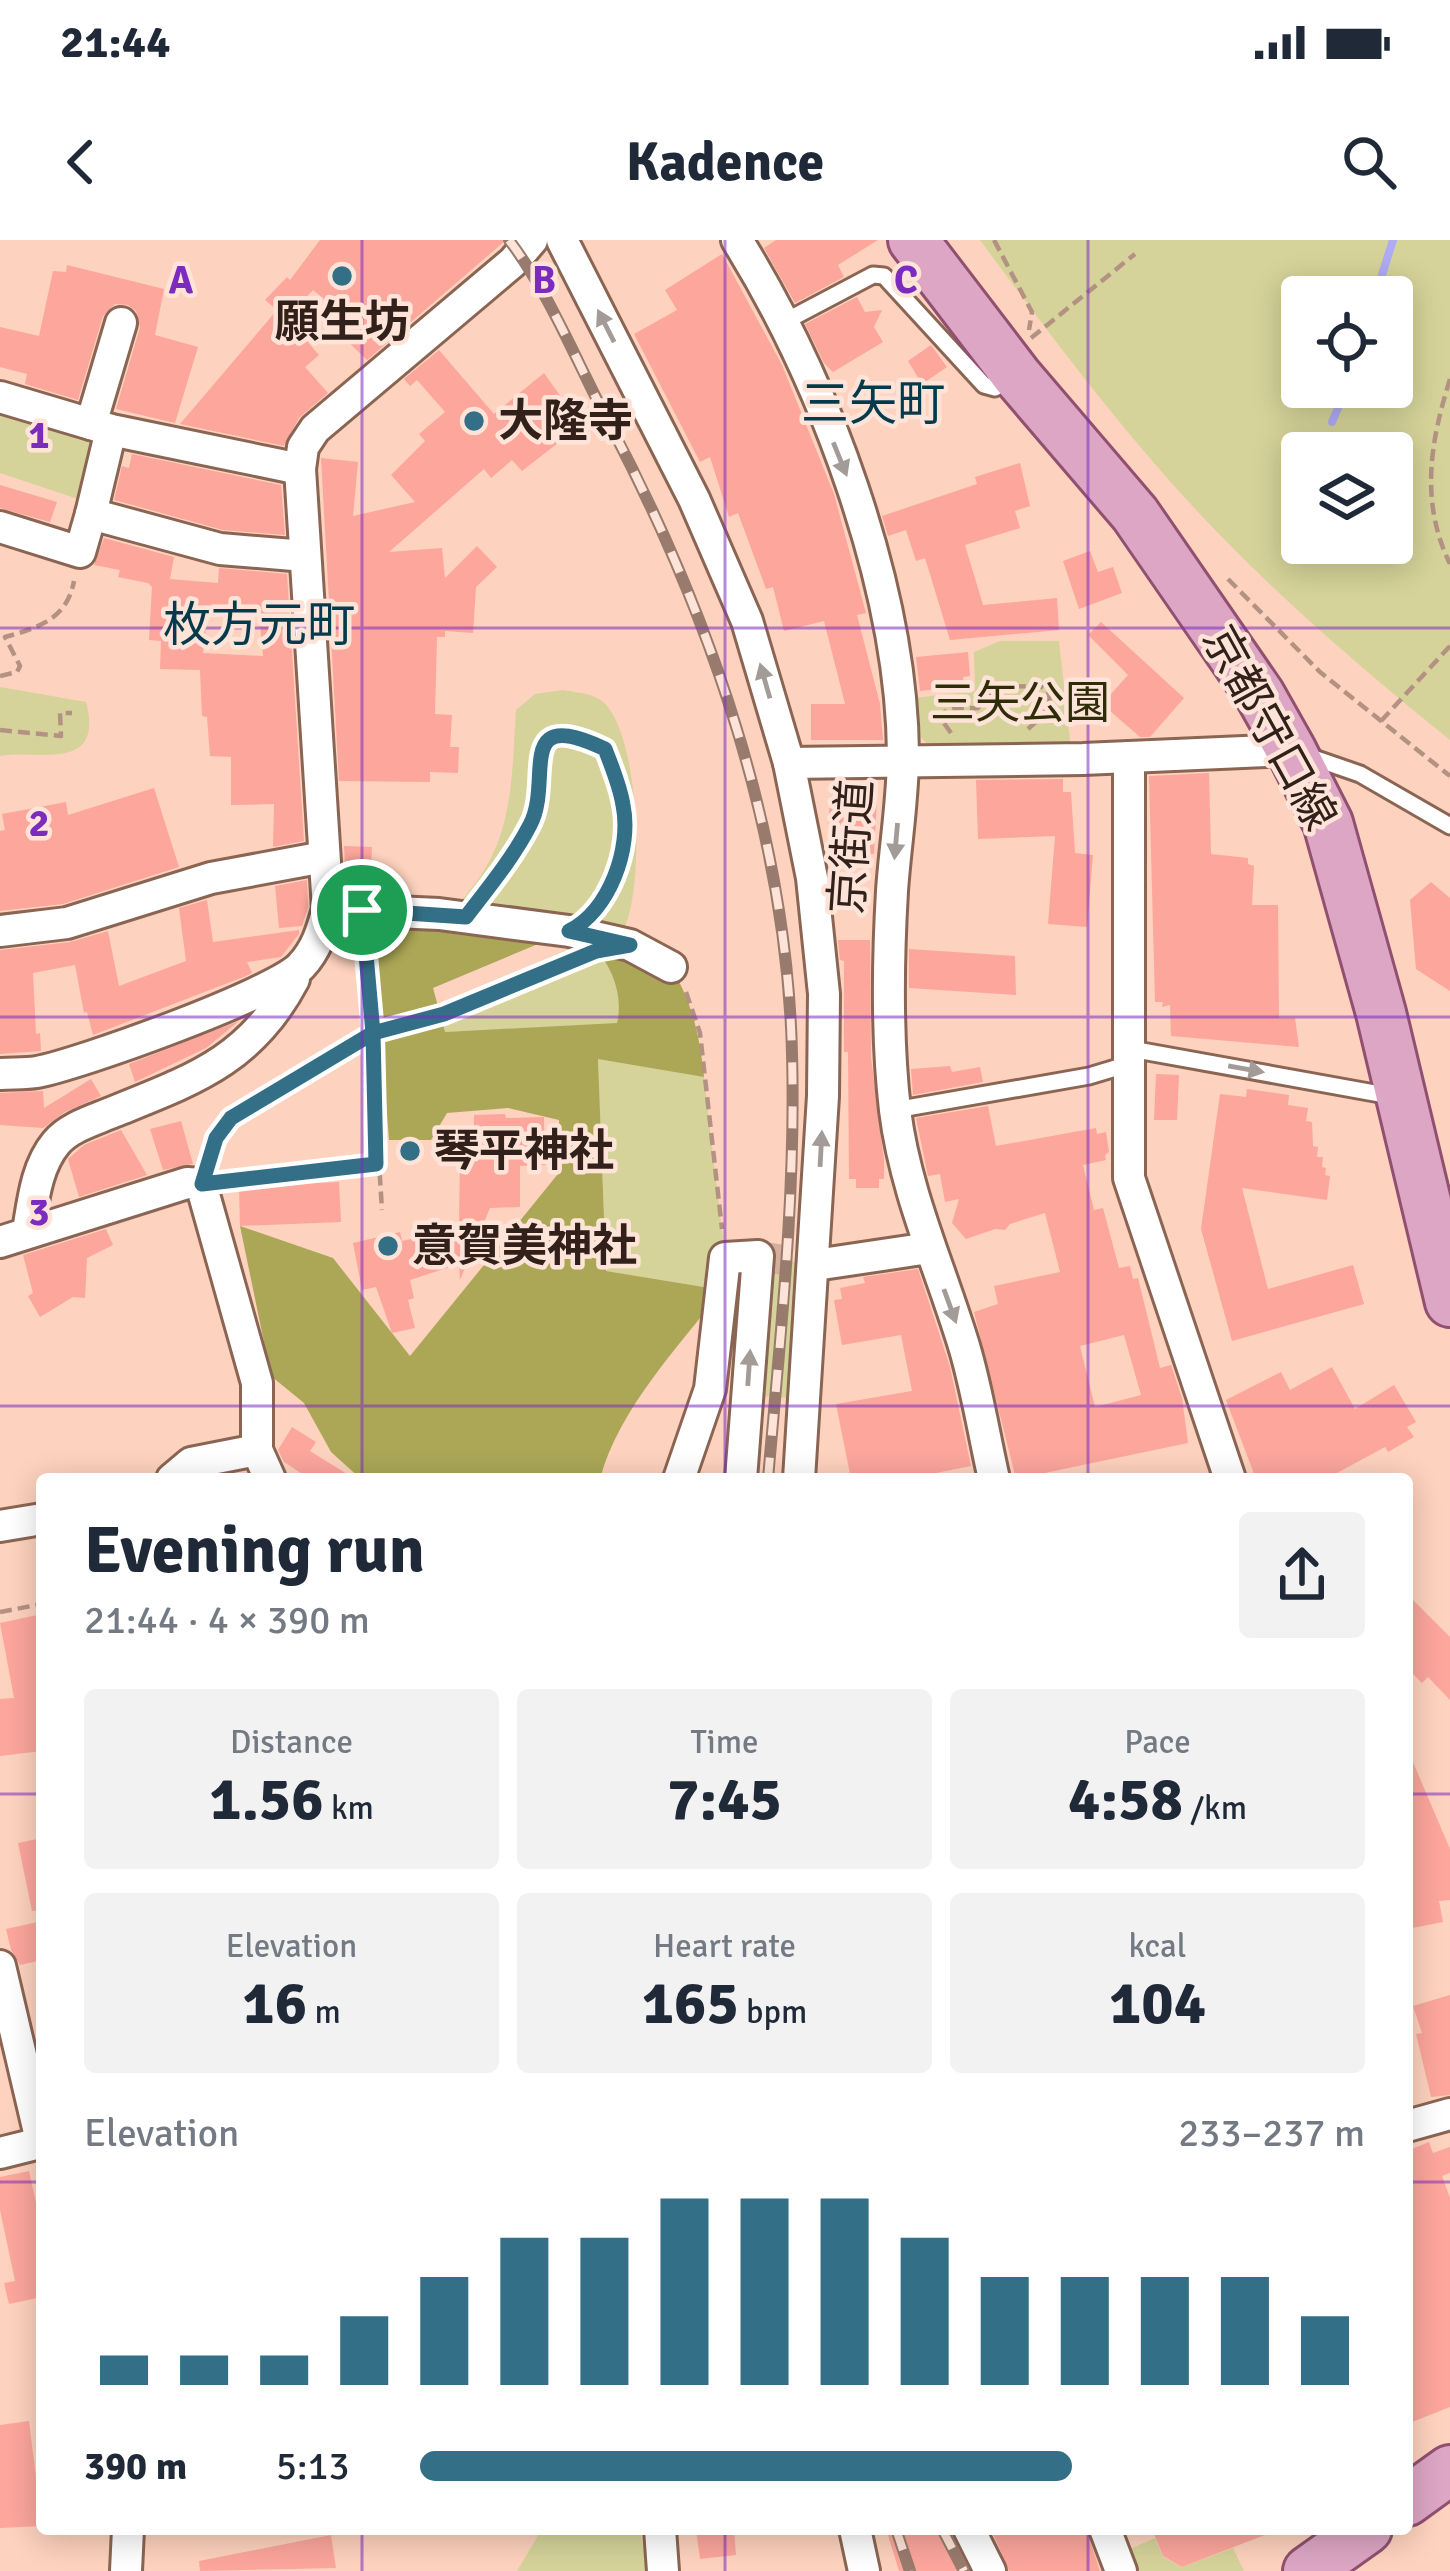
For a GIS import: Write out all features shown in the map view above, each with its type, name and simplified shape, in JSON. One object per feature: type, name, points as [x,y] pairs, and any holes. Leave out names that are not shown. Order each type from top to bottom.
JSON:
[{"type":"main road","name":"京都守口線","points":[[913,240],[1017,376],[1135,514],[1292,750],[1328,823],[1381,1013],[1450,1302]]},
{"type":"main road","points":[[1413,2497],[1450,2470]]},
{"type":"main road","points":[[1308,2571],[1359,2535]]},
{"type":"street","points":[[14,1237],[55,1144],[86,1124],[205,1074],[232,1057],[274,1009],[318,943],[328,909],[300,469],[303,447],[315,429],[513,262],[532,240]]},
{"type":"street","points":[[562,240],[694,499],[739,601],[788,763],[812,878],[824,994],[815,1265],[799,1473]]},
{"type":"street","name":"京街道","points":[[737,240],[784,322],[861,514],[888,612],[903,762],[890,942],[895,1110],[928,1248],[964,1347],[993,1473]]},
{"type":"street","points":[[0,527],[80,552],[91,514],[101,427],[121,323]]},
{"type":"street","points":[[0,398],[101,427],[300,469]]},
{"type":"street","points":[[91,514],[220,549],[305,556]]},
{"type":"street","points":[[788,763],[1292,750]]},
{"type":"street","points":[[1129,757],[1130,1178],[1228,1473]]},
{"type":"street","points":[[0,931],[67,922],[211,878],[324,857]]},
{"type":"street","points":[[328,909],[466,917],[572,946],[630,945],[671,967]]},
{"type":"street","points":[[0,1074],[34,1073],[86,1058],[267,989],[299,969]]},
{"type":"street","points":[[14,1237],[187,1183],[202,1184],[257,1383],[257,1450],[267,1473]]},
{"type":"street","points":[[815,1265],[928,1248]]},
{"type":"street","points":[[681,1473],[710,1389],[725,1258],[758,1256],[741,1473]]},
{"type":"street","points":[[179,1473],[191,1463],[257,1450]]},
{"type":"street","points":[[0,1526],[36,1520]]},
{"type":"street","points":[[0,1966],[36,2123]]},
{"type":"street","points":[[1413,2124],[1450,2114]]},
{"type":"street","points":[[0,2153],[36,2146]]},
{"type":"street","points":[[126,2571],[128,2535]]},
{"type":"street","points":[[660,2535],[662,2571]]},
{"type":"street","points":[[857,2535],[864,2571]]},
{"type":"street","points":[[972,2535],[990,2571]]},
{"type":"street","points":[[1107,2535],[1121,2571]]},
{"type":"lane","points":[[784,322],[874,275],[884,276],[984,385],[995,388],[1017,376]]},
{"type":"lane","points":[[1292,750],[1360,774],[1450,826]]},
{"type":"lane","points":[[895,1110],[1089,1076],[1119,1067],[1131,1048],[1400,1097]]},
{"type":"path","points":[[994,240],[1032,312],[1027,342],[1135,254]]},
{"type":"path","points":[[1450,380],[1434,431],[1429,490],[1440,544],[1450,564]]},
{"type":"path","points":[[0,676],[17,672],[20,666],[4,637],[42,627],[67,605],[80,552]]},
{"type":"path","points":[[1381,721],[1450,646]]},
{"type":"path","points":[[939,742],[953,735],[939,716],[956,706],[978,707],[994,687],[1040,686],[1048,691],[1047,712],[1026,730]]},
{"type":"path","points":[[0,730],[61,736],[60,713],[72,712]]},
{"type":"path","points":[[376,1164],[202,1184],[216,1138],[231,1118],[373,1033],[444,1014],[572,946],[607,891],[620,858],[625,810],[605,749],[573,734],[557,735],[540,752],[532,822],[466,917]]},
{"type":"path","points":[[1427,758],[1450,776]]},
{"type":"path","points":[[362,910],[382,1210]]},
{"type":"path","points":[[671,967],[686,991],[700,1033],[725,1258]]},
{"type":"path","points":[[0,1612],[36,1605]]},
{"type":"green space","points":[[980,240],[1450,240],[1450,740],[1330,640],[1217,532],[1065,353]]},
{"type":"green space","points":[[0,404],[103,434],[87,502],[0,473]]},
{"type":"green space","name":"三矢公園","points":[[1000,641],[1059,641],[1071,749],[934,750],[917,734],[914,698],[975,691],[974,652]]},
{"type":"green space","points":[[0,687],[86,702],[86,740],[64,753],[0,756]]},
{"type":"green space","points":[[563,690],[603,702],[626,750],[636,848],[631,908],[624,929],[455,907],[489,862],[499,839],[510,791],[516,710],[535,694]]},
{"type":"green space","points":[[575,946],[595,951],[613,973],[618,1024],[444,1032],[444,1014],[455,998]]},
{"type":"green space","points":[[598,1058],[704,1077],[725,1258],[722,1290],[606,1271]]},
{"type":"green space","points":[[774,1259],[807,1264],[793,1398],[758,1396]]},
{"type":"green space","points":[[538,2535],[641,2535],[647,2571],[517,2571]]},
{"type":"green space","points":[[1155,2538],[1163,2557],[1182,2567],[1233,2548],[1244,2571],[1138,2571],[1130,2549]]},
{"type":"shaded area","points":[[372,911],[569,931],[433,988],[445,1032],[617,1023],[616,984],[596,951],[671,967],[697,1033],[704,1077],[598,1059],[606,1271],[722,1290],[635,1403],[602,1473],[354,1473],[331,1452],[304,1403],[271,1376],[240,1226],[333,1258],[410,1356],[562,1169],[559,1120],[508,1108],[447,1113],[431,1140],[389,1140]]},
{"type":"building","points":[[320,240],[506,240],[367,360],[342,336],[346,330],[338,310],[313,290],[287,318],[319,355],[305,367],[328,393],[299,418],[284,446],[180,424],[277,310],[265,300],[287,277],[290,280]]},
{"type":"building","points":[[776,240],[878,240],[838,265],[844,277],[795,303],[764,248]]},
{"type":"building","points":[[722,254],[782,365],[834,494],[866,613],[857,615],[880,704],[883,740],[811,740],[811,704],[845,704],[824,621],[784,631],[773,587],[766,589],[738,513],[729,517],[710,457],[700,462],[634,334],[677,310],[665,290]]},
{"type":"building","points":[[67,265],[164,289],[155,335],[198,347],[175,423],[116,409],[140,327],[136,311],[128,305],[115,304],[103,316],[78,400],[25,384],[27,374],[0,367],[0,327],[39,336],[53,271],[66,272]]},
{"type":"building","points":[[857,297],[865,312],[882,310],[874,327],[883,342],[833,372],[805,324]]},
{"type":"building","points":[[931,345],[947,367],[922,384],[908,361]]},
{"type":"building","points":[[439,350],[494,414],[544,373],[581,425],[522,471],[512,460],[491,478],[484,469],[389,552],[442,548],[445,578],[477,546],[497,567],[476,587],[473,633],[445,631],[445,637],[437,637],[435,714],[452,715],[450,747],[459,747],[458,773],[430,772],[430,782],[339,781],[321,458],[358,462],[353,516],[415,502],[391,475],[425,441],[419,434],[445,412],[417,380],[410,386],[404,379]]},
{"type":"building","points":[[132,454],[281,485],[285,535],[223,530],[114,500],[122,466],[129,468]]},
{"type":"building","points":[[1020,463],[1030,506],[1015,511],[1020,528],[965,545],[983,605],[1057,598],[1059,630],[950,640],[925,558],[916,561],[906,530],[888,536],[882,516],[977,484],[975,477]]},
{"type":"building","points":[[0,485],[57,502],[50,522],[0,508]]},
{"type":"building","points":[[104,538],[174,557],[170,579],[218,583],[219,568],[287,574],[304,841],[273,847],[274,804],[231,805],[231,757],[210,756],[200,670],[160,669],[161,641],[149,640],[152,587],[118,577],[120,570],[94,565]],"holes":[[[208,608],[259,612],[263,656],[203,653]]]},
{"type":"building","points":[[1090,551],[1098,572],[1113,567],[1122,593],[1079,609],[1063,561]]},
{"type":"building","points":[[1101,622],[1184,698],[1150,737],[1140,737],[1102,704],[1128,675],[1088,635]]},
{"type":"building","points":[[968,652],[970,676],[963,677],[964,686],[920,691],[916,657]]},
{"type":"building","points":[[1209,773],[1211,854],[1248,858],[1254,866],[1252,905],[1278,905],[1279,1018],[1295,1018],[1299,1047],[1171,1036],[1170,1005],[1155,1002],[1149,776]]},
{"type":"building","points":[[1063,779],[1063,792],[1071,792],[1075,853],[1093,855],[1087,927],[1048,924],[1055,836],[978,839],[976,780]]},
{"type":"building","points":[[154,788],[179,867],[63,904],[0,911],[2,814],[66,802],[68,815]]},
{"type":"building","points":[[830,796],[877,799],[874,854],[836,852],[837,836],[828,836]]},
{"type":"building","points":[[344,846],[372,847],[370,891],[346,890]]},
{"type":"building","points":[[307,880],[308,907],[302,926],[279,928],[275,886]]},
{"type":"building","points":[[1431,882],[1450,898],[1450,991],[1416,969],[1410,900]]},
{"type":"building","points":[[207,900],[213,942],[299,930],[299,934],[281,957],[247,962],[252,973],[246,976],[93,1035],[75,965],[33,973],[41,1051],[0,1054],[0,950],[70,942],[108,931],[119,986],[186,961],[179,908]]},
{"type":"building","points":[[838,940],[870,940],[871,1057],[884,1160],[879,1188],[856,1188],[856,1179],[849,1179],[844,961]]},
{"type":"building","points":[[909,949],[1015,956],[1016,995],[909,988]]},
{"type":"building","points":[[239,1021],[206,1048],[135,1082],[129,1064]]},
{"type":"building","points":[[950,1066],[952,1072],[980,1067],[983,1082],[913,1095],[911,1069]]},
{"type":"building","points":[[1156,1074],[1179,1075],[1177,1120],[1154,1120]]},
{"type":"building","points":[[91,1079],[101,1096],[43,1128],[0,1125],[0,1093],[43,1091],[44,1108]]},
{"type":"building","points":[[1247,1089],[1289,1095],[1288,1105],[1308,1108],[1306,1121],[1312,1122],[1313,1146],[1318,1147],[1317,1157],[1323,1157],[1325,1175],[1330,1176],[1327,1200],[1242,1188],[1268,1289],[1353,1265],[1364,1304],[1232,1341],[1201,1229],[1220,1094],[1246,1097]]},
{"type":"building","points":[[988,1106],[996,1146],[1096,1128],[1097,1134],[1106,1132],[1106,1160],[1083,1165],[1094,1210],[1103,1208],[1119,1268],[1130,1266],[1133,1279],[1138,1278],[1160,1368],[1171,1365],[1182,1398],[1188,1443],[1045,1473],[1014,1473],[974,1312],[998,1304],[994,1286],[1060,1272],[1045,1213],[1005,1230],[966,1239],[952,1223],[959,1199],[945,1202],[940,1174],[928,1176],[916,1118]],"holes":[[[1124,1335],[1141,1395],[1095,1407],[1080,1346]]]},
{"type":"building","points":[[505,1114],[506,1118],[544,1117],[545,1165],[520,1166],[520,1207],[490,1208],[460,1280],[459,1264],[410,1280],[414,1298],[408,1300],[415,1328],[392,1333],[376,1287],[362,1290],[353,1243],[400,1232],[402,1241],[442,1232],[447,1221],[459,1227],[465,1131],[474,1131],[474,1115]]},
{"type":"building","points":[[181,1121],[193,1164],[163,1170],[150,1129]]},
{"type":"building","points":[[121,1130],[147,1175],[79,1197],[68,1159],[84,1145]]},
{"type":"building","points":[[339,1182],[341,1222],[240,1226],[239,1187]]},
{"type":"building","points":[[106,1229],[113,1245],[87,1258],[85,1298],[73,1297],[40,1317],[28,1296],[33,1293],[23,1255]]},
{"type":"building","points":[[918,1269],[950,1367],[971,1466],[936,1473],[850,1473],[836,1404],[912,1391],[901,1335],[842,1345],[834,1300],[842,1299],[840,1288],[865,1283],[863,1277]]},
{"type":"building","points":[[1332,1367],[1355,1409],[1394,1385],[1416,1422],[1407,1427],[1414,1437],[1337,1473],[1254,1473],[1226,1400],[1281,1372],[1290,1390]]},
{"type":"building","points":[[292,1427],[316,1442],[310,1451],[345,1473],[301,1473],[284,1462],[278,1450]]},
{"type":"building","points":[[1413,1600],[1450,1637],[1450,1700],[1428,1677],[1422,1683],[1413,1674]]},
{"type":"building","points":[[36,1615],[36,1752],[0,1756],[0,1699],[14,1698],[0,1623]]},
{"type":"building","points":[[1413,1762],[1450,1849],[1450,1900],[1439,1901],[1443,1922],[1413,1928]]},
{"type":"building","points":[[36,1839],[36,1911],[32,1911],[18,1843]]},
{"type":"building","points":[[36,1922],[36,1961],[20,1965],[6,1929]]},
{"type":"building","points":[[1450,1995],[1450,2095],[1431,2097],[1413,2006]]},
{"type":"building","points":[[1429,2142],[1433,2153],[1450,2147],[1450,2173],[1442,2176],[1450,2198],[1450,2407],[1413,2422],[1413,2149]]},
{"type":"building","points":[[29,2171],[36,2202],[36,2298],[9,2304],[4,2283],[15,2281],[0,2210],[0,2177]]},
{"type":"building","points":[[29,2421],[36,2526],[0,2528],[0,2425]]},
{"type":"building","points":[[331,2535],[336,2568],[200,2571],[199,2561]]},
{"type":"building","points":[[697,2535],[734,2535],[736,2555],[700,2559]]},
{"type":"building","points":[[888,2535],[953,2535],[968,2571],[899,2571]]},
{"type":"building","points":[[994,2535],[1088,2535],[1100,2571],[1009,2571]]},
{"type":"building","points":[[1154,2535],[1265,2535],[1182,2567],[1163,2556]]},
{"type":"waterway","points":[[1382,276],[1393,240]]},
{"type":"waterway","points":[[1332,422],[1338,408]]},
{"type":"tunnel","points":[[758,1256],[815,1265]]},
{"type":"railway","points":[[509,240],[562,329],[680,572],[710,649],[759,808],[787,972],[793,1107],[769,1473]]},
{"type":"railway","points":[[898,2535],[910,2571]]},
{"type":"railway","points":[[945,2535],[964,2571]]},
{"type":"place","name":"願生坊","points":[[342,276]]},
{"type":"place","name":"大隆寺","points":[[474,421]]},
{"type":"place","name":"琴平神社","points":[[410,1151]]},
{"type":"place","name":"意賀美神社","points":[[388,1246]]},
{"type":"district","name":"三矢町","points":[[873,404]]},
{"type":"district","name":"枚方元町","points":[[259,625]]},
{"type":"route","points":[[362,910],[373,1033],[231,1118],[216,1138],[202,1184],[376,1164],[373,1033],[444,1014],[596,951],[630,945],[569,931],[590,921],[620,858],[625,810],[605,749],[573,734],[557,735],[540,752],[532,822],[466,917],[362,910]]}]
